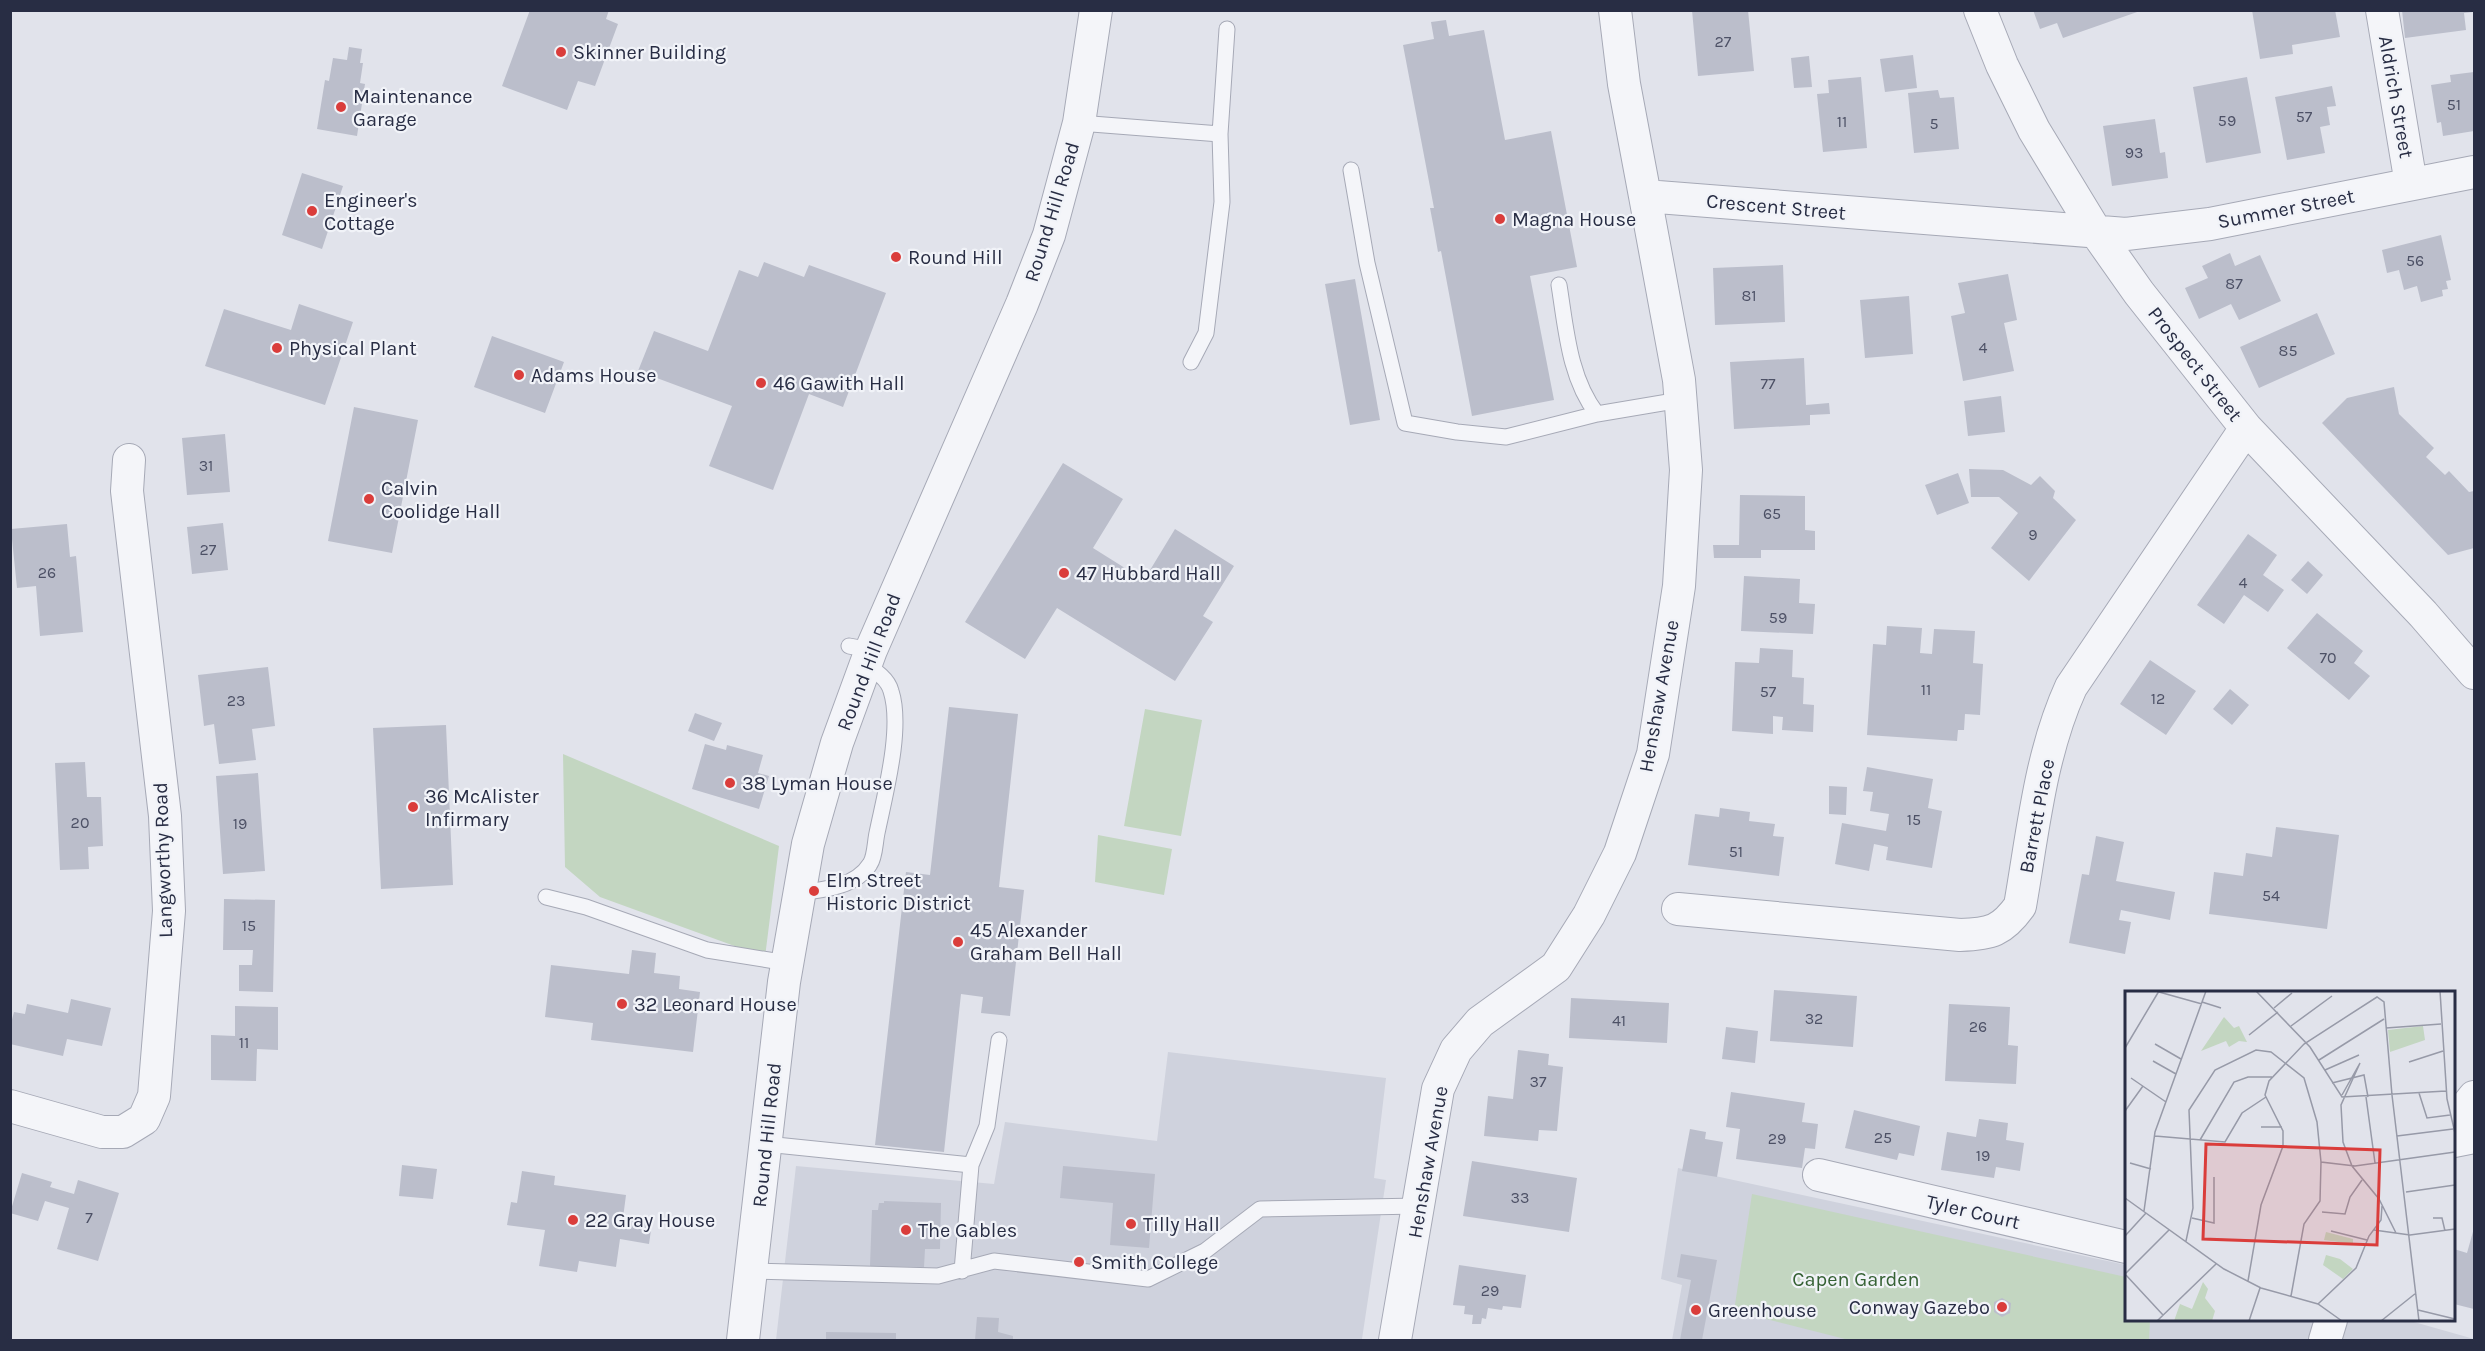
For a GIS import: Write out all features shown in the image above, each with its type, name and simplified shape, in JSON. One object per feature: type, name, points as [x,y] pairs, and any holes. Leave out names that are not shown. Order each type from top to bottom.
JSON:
[{"type":"street","name":"Round Hill Road","points":[[743,1341],[787,963],[808,844],[862,654],[1031,281],[1059,202],[1079,123],[1096,10]]},
{"type":"street","points":[[1615,10],[1624,84],[1645,196]]},
{"type":"street","name":"Prospect Street","points":[[1980,10],[2002,65],[2034,130],[2096,232],[2139,293],[2246,428],[2423,614],[2475,673]]},
{"type":"street","name":"Aldrich Street","points":[[2382,10],[2411,184]]},
{"type":"street","name":"Summer Street","points":[[2096,232],[2126,234],[2211,224],[2475,172]]},
{"type":"street","name":"Crescent Street","points":[[1645,196],[2096,232]]},
{"type":"street","name":"Henshaw Avenue","points":[[1395,1341],[1438,1089],[1456,1050],[1480,1022],[1556,967],[1589,915],[1620,853],[1653,753],[1679,586],[1686,470],[1680,400],[1667,309],[1645,196]]},
{"type":"street","name":"Barrett Place","points":[[1678,909],[1960,935],[1982,934],[1997,930],[2009,922],[2020,906],[2044,771],[2055,725],[2071,687],[2246,428]]},
{"type":"street","name":"Langworthy Road","points":[[10,1106],[102,1132],[123,1132],[144,1119],[154,1096],[169,911],[165,816],[128,491],[129,460]]},
{"type":"street","points":[[2455,1121],[2475,1096]]},
{"type":"street","points":[[2455,1141],[2475,1137]]},
{"type":"street","name":"Tyler Court","points":[[1819,1176],[2125,1247]]},
{"type":"street","points":[[2325,1341],[2331,1321]]},
{"type":"lane","points":[[1191,362],[1206,333],[1222,202],[1220,134],[1227,29]]},
{"type":"lane","points":[[1079,123],[1220,134]]},
{"type":"lane","points":[[1352,170],[1367,263],[1405,423],[1456,432],[1506,437],[1597,414],[1680,400]]},
{"type":"lane","points":[[1559,285],[1571,357],[1586,399],[1597,414]]},
{"type":"lane","points":[[799,893],[833,888],[855,878],[871,864],[890,765],[895,706],[890,687],[862,654]]},
{"type":"lane","points":[[546,897],[586,907],[706,950],[787,963]]},
{"type":"lane","points":[[962,1271],[971,1165],[987,1126],[999,1040]]},
{"type":"lane","points":[[766,1144],[971,1165]]},
{"type":"lane","points":[[752,1271],[938,1276],[994,1261],[1148,1278],[1205,1251],[1260,1209],[1419,1206]]},
{"type":"shaded area","name":"Smith College","points":[[1168,1052],[1386,1078],[1374,1178],[1386,1180],[1362,1339],[1371,1340],[776,1340],[796,1166],[994,1184],[1005,1122],[1157,1141]]},
{"type":"shaded area","name":"Capen Garden","points":[[1678,1168],[2125,1265],[2125,1321],[2411,1321],[2474,1340],[1672,1340],[1682,1285],[1661,1279]]},
{"type":"green space","points":[[1145,709],[1202,720],[1181,836],[1124,826]]},
{"type":"green space","points":[[563,754],[779,846],[765,957],[600,897],[565,867]]},
{"type":"green space","points":[[1098,835],[1172,849],[1164,895],[1095,882]]},
{"type":"green space","name":"Capen Garden","points":[[1752,1194],[2125,1277],[2125,1321],[2150,1321],[2149,1340],[1849,1340],[1734,1311]]},
{"type":"building","name":"Skinner Building","points":[[530,10],[609,10],[606,19],[618,24],[595,86],[578,81],[567,110],[502,86]]},
{"type":"building","points":[[1692,10],[1748,10],[1754,71],[1698,76]]},
{"type":"building","points":[[2033,10],[2140,11],[2063,38],[2057,23],[2040,29]]},
{"type":"building","points":[[2252,10],[2335,10],[2340,37],[2292,45],[2293,54],[2260,59]]},
{"type":"building","points":[[2402,10],[2473,10],[2473,12],[2464,13],[2466,30],[2405,38]]},
{"type":"building","name":"Magna House","points":[[1446,20],[1449,36],[1484,30],[1505,140],[1551,131],[1577,267],[1530,276],[1554,400],[1472,416],[1441,251],[1438,252],[1430,208],[1434,208],[1403,45],[1434,39],[1431,22]]},
{"type":"building","name":"Maintenance Garage","points":[[349,47],[362,49],[360,63],[363,63],[360,83],[365,84],[357,136],[317,129],[325,80],[329,81],[333,58],[347,60]]},
{"type":"building","points":[[1913,55],[1917,88],[1885,92],[1880,59]]},
{"type":"building","points":[[1809,56],[1812,87],[1794,88],[1791,58]]},
{"type":"building","points":[[2474,72],[2474,131],[2443,136],[2441,122],[2437,123],[2431,85],[2451,82],[2450,75]]},
{"type":"building","points":[[1861,77],[1867,148],[1823,152],[1817,94],[1829,93],[1828,80]]},
{"type":"building","points":[[2247,77],[2261,153],[2206,163],[2193,87]]},
{"type":"building","points":[[2332,86],[2336,106],[2327,107],[2330,125],[2320,127],[2325,153],[2287,160],[2275,97]]},
{"type":"building","points":[[1938,90],[1940,98],[1954,97],[1959,149],[1914,153],[1908,93]]},
{"type":"building","points":[[2155,119],[2160,153],[2165,152],[2168,178],[2112,186],[2103,126]]},
{"type":"building","name":"Engineer's Cottage","points":[[302,173],[343,186],[322,249],[282,235]]},
{"type":"building","points":[[2441,235],[2451,280],[2446,281],[2448,289],[2442,290],[2443,296],[2421,302],[2417,286],[2404,290],[2399,270],[2387,273],[2382,250]]},
{"type":"building","points":[[2230,253],[2235,266],[2260,255],[2281,301],[2239,320],[2231,304],[2199,319],[2185,288],[2208,278],[2202,266]]},
{"type":"building","name":"46 Gawith Hall","points":[[764,262],[804,277],[809,265],[886,293],[843,407],[809,394],[773,490],[709,466],[732,406],[638,371],[654,331],[708,351],[739,270],[758,277]]},
{"type":"building","points":[[1783,265],[1785,322],[1715,325],[1713,268]]},
{"type":"building","points":[[2008,274],[2017,320],[2004,323],[2014,371],[1963,381],[1951,316],[1965,313],[1958,283]]},
{"type":"building","points":[[1355,279],[1380,420],[1350,425],[1325,284]]},
{"type":"building","points":[[1909,296],[1913,354],[1865,358],[1860,300]]},
{"type":"building","name":"Physical Plant","points":[[299,304],[353,322],[325,405],[205,366],[224,309],[291,330]]},
{"type":"building","points":[[2317,313],[2335,354],[2259,388],[2240,347]]},
{"type":"building","name":"Adams House","points":[[492,336],[564,362],[545,413],[474,387]]},
{"type":"building","points":[[1804,358],[1806,405],[1829,403],[1830,414],[1810,415],[1810,425],[1734,429],[1730,362]]},
{"type":"building","points":[[2394,387],[2399,414],[2434,448],[2426,457],[2445,475],[2449,471],[2469,492],[2474,491],[2474,548],[2448,555],[2322,423],[2347,398]]},
{"type":"building","points":[[2001,396],[2005,432],[1968,436],[1964,401]]},
{"type":"building","name":"Calvin Coolidge Hall","points":[[354,407],[418,420],[392,553],[328,541]]},
{"type":"building","points":[[225,434],[230,492],[187,495],[182,438]]},
{"type":"building","name":"47 Hubbard Hall","points":[[1063,463],[1123,499],[1093,548],[1144,580],[1175,529],[1234,566],[1203,616],[1213,622],[1175,681],[1057,608],[1025,659],[965,622]]},
{"type":"building","points":[[1969,469],[2003,470],[2031,485],[2040,476],[2055,491],[2053,498],[2076,520],[2029,581],[1991,548],[2018,513],[1999,497],[1971,497]]},
{"type":"building","points":[[1958,473],[1969,503],[1937,515],[1925,485]]},
{"type":"building","points":[[1740,495],[1805,496],[1805,530],[1815,531],[1815,550],[1761,550],[1761,558],[1714,558],[1713,545],[1739,545]]},
{"type":"building","points":[[223,523],[228,570],[192,574],[187,527]]},
{"type":"building","points":[[67,524],[70,557],[76,556],[83,632],[40,636],[36,586],[17,588],[11,529]]},
{"type":"building","points":[[2248,534],[2277,555],[2263,575],[2284,590],[2268,612],[2244,595],[2224,624],[2197,605]]},
{"type":"building","points":[[2308,561],[2323,575],[2307,594],[2291,580]]},
{"type":"building","points":[[1744,576],[1800,579],[1799,603],[1815,604],[1813,634],[1741,631]]},
{"type":"building","points":[[2317,613],[2363,651],[2354,663],[2370,676],[2349,700],[2287,648]]},
{"type":"building","points":[[1887,626],[1922,628],[1920,653],[1932,654],[1934,629],[1975,631],[1973,663],[1983,664],[1980,715],[1965,714],[1964,730],[1958,730],[1957,741],[1867,735],[1873,644],[1886,645]]},
{"type":"building","points":[[1760,648],[1793,650],[1792,677],[1804,678],[1803,704],[1814,705],[1813,732],[1782,730],[1783,717],[1773,716],[1773,734],[1732,731],[1735,662],[1759,663]]},
{"type":"building","points":[[2150,660],[2196,691],[2166,735],[2120,704]]},
{"type":"building","points":[[268,667],[275,726],[252,729],[256,760],[219,764],[214,724],[204,726],[198,675]]},
{"type":"building","points":[[2230,689],[2249,705],[2232,725],[2213,709]]},
{"type":"building","name":"45 Alexander Graham Bell Hall","points":[[949,707],[1018,714],[999,887],[1024,890],[1010,1016],[981,1013],[983,997],[961,994],[944,1152],[875,1145],[906,872],[930,875]]},
{"type":"building","points":[[695,713],[722,723],[714,741],[688,731]]},
{"type":"building","name":"36 McAlister Infirmary","points":[[446,725],[453,885],[381,889],[373,728]]},
{"type":"building","name":"38 Lyman House","points":[[705,744],[726,750],[727,745],[763,755],[758,773],[769,776],[759,809],[692,789]]},
{"type":"building","points":[[85,762],[87,797],[101,797],[103,846],[88,847],[89,869],[60,870],[55,763]]},
{"type":"building","points":[[1867,767],[1933,779],[1928,808],[1942,811],[1932,868],[1886,860],[1888,847],[1874,844],[1869,871],[1835,864],[1842,823],[1886,831],[1889,814],[1870,811],[1873,792],[1863,791]]},
{"type":"building","points":[[258,773],[265,871],[223,874],[216,776]]},
{"type":"building","points":[[1829,786],[1847,787],[1846,815],[1829,814]]},
{"type":"building","points":[[1720,808],[1750,812],[1749,821],[1775,824],[1773,836],[1784,837],[1779,876],[1688,865],[1695,814],[1719,817]]},
{"type":"building","points":[[2276,827],[2339,835],[2327,929],[2209,914],[2214,872],[2243,876],[2246,853],[2272,857]]},
{"type":"building","points":[[2096,836],[2124,842],[2116,881],[2175,892],[2170,920],[2121,910],[2119,920],[2131,922],[2125,954],[2069,943],[2082,874],[2089,875]]},
{"type":"building","points":[[224,899],[275,900],[273,992],[239,991],[239,965],[252,965],[253,950],[223,950]]},
{"type":"building","name":"32 Leonard House","points":[[632,950],[656,953],[654,973],[680,976],[679,989],[700,992],[693,1052],[591,1040],[593,1023],[545,1017],[551,965],[629,974]]},
{"type":"building","points":[[1774,990],[1857,996],[1853,1047],[1770,1041]]},
{"type":"building","points":[[1571,998],[1669,1003],[1667,1043],[1569,1038]]},
{"type":"building","points":[[71,999],[111,1008],[102,1046],[67,1039],[63,1056],[10,1044],[10,1027],[14,1012],[25,1014],[27,1004],[68,1013]]},
{"type":"building","points":[[1949,1004],[2010,1007],[2008,1045],[2018,1046],[2016,1084],[1945,1081]]},
{"type":"building","points":[[235,1006],[278,1007],[278,1050],[257,1049],[256,1081],[211,1080],[211,1035],[235,1036]]},
{"type":"building","points":[[1726,1027],[1758,1031],[1755,1063],[1722,1059]]},
{"type":"building","points":[[1518,1050],[1549,1054],[1548,1065],[1563,1067],[1557,1131],[1539,1130],[1538,1141],[1484,1136],[1488,1096],[1513,1099]]},
{"type":"building","points":[[1731,1092],[1805,1103],[1802,1122],[1818,1124],[1815,1149],[1805,1148],[1802,1168],[1736,1159],[1740,1129],[1726,1127]]},
{"type":"building","points":[[1854,1110],[1920,1126],[1914,1156],[1899,1153],[1897,1160],[1845,1148]]},
{"type":"building","points":[[1979,1119],[2008,1123],[2006,1140],[2024,1143],[2020,1171],[1996,1167],[1994,1178],[1941,1170],[1947,1132],[1976,1137]]},
{"type":"building","points":[[1690,1129],[1706,1132],[1705,1139],[1723,1142],[1717,1177],[1682,1171]]},
{"type":"building","points":[[1472,1161],[1577,1178],[1569,1232],[1463,1216]]},
{"type":"building","points":[[402,1165],[437,1169],[433,1199],[399,1196]]},
{"type":"building","name":"Tilly Hall","points":[[1063,1166],[1155,1174],[1149,1248],[1110,1245],[1113,1203],[1060,1198]]},
{"type":"building","name":"22 Gray House","points":[[522,1171],[555,1176],[554,1185],[626,1195],[623,1218],[652,1223],[649,1244],[620,1239],[616,1267],[579,1261],[577,1272],[539,1266],[545,1230],[507,1225],[511,1202],[517,1203]]},
{"type":"building","points":[[22,1173],[52,1182],[50,1187],[74,1194],[78,1180],[119,1193],[98,1261],[57,1249],[69,1208],[45,1201],[38,1221],[10,1213]]},
{"type":"building","name":"The Gables","points":[[884,1201],[941,1203],[940,1249],[925,1249],[924,1267],[870,1266],[872,1210],[878,1210],[879,1203],[884,1203]]},
{"type":"building","points":[[2474,1228],[2474,1309],[2455,1304],[2455,1249],[2467,1253]]},
{"type":"building","name":"Greenhouse","points":[[1681,1254],[1717,1260],[1702,1340],[1680,1340],[1691,1280],[1677,1277]]},
{"type":"building","points":[[1459,1265],[1526,1275],[1521,1308],[1503,1306],[1502,1310],[1488,1308],[1486,1319],[1482,1318],[1481,1324],[1472,1324],[1473,1315],[1464,1314],[1465,1306],[1453,1305]]},
{"type":"building","name":"Conway Gazebo","points":[[2002,1298],[2011,1303],[2010,1313],[2002,1317],[1994,1312],[1994,1302]]},
{"type":"building","points":[[977,1317],[999,1318],[998,1332],[1013,1336],[1013,1340],[975,1340]]},
{"type":"building","points":[[826,1332],[896,1333],[896,1340],[826,1340]]},
{"type":"place","name":"Skinner Building","points":[[561,52]]},
{"type":"place","name":"Maintenance Garage","points":[[341,107]]},
{"type":"place","name":"Engineer's Cottage","points":[[312,211]]},
{"type":"place","name":"Magna House","points":[[1500,219]]},
{"type":"place","name":"Round Hill","points":[[896,257]]},
{"type":"place","name":"Physical Plant","points":[[277,348]]},
{"type":"place","name":"Adams House","points":[[519,375]]},
{"type":"place","name":"46 Gawith Hall","points":[[761,383]]},
{"type":"place","name":"Calvin Coolidge Hall","points":[[369,499]]},
{"type":"place","name":"47 Hubbard Hall","points":[[1064,573]]},
{"type":"place","name":"38 Lyman House","points":[[730,783]]},
{"type":"place","name":"36 McAlister Infirmary","points":[[413,807]]},
{"type":"place","name":"Elm Street Historic District","points":[[814,891]]},
{"type":"place","name":"45 Alexander Graham Bell Hall","points":[[958,942]]},
{"type":"place","name":"32 Leonard House","points":[[622,1004]]},
{"type":"place","name":"22 Gray House","points":[[573,1220]]},
{"type":"place","name":"Tilly Hall","points":[[1131,1224]]},
{"type":"place","name":"The Gables","points":[[906,1230]]},
{"type":"place","name":"Smith College","points":[[1079,1262]]},
{"type":"place","name":"Conway Gazebo","points":[[2002,1307]]},
{"type":"place","name":"Greenhouse","points":[[1696,1310]]}]
